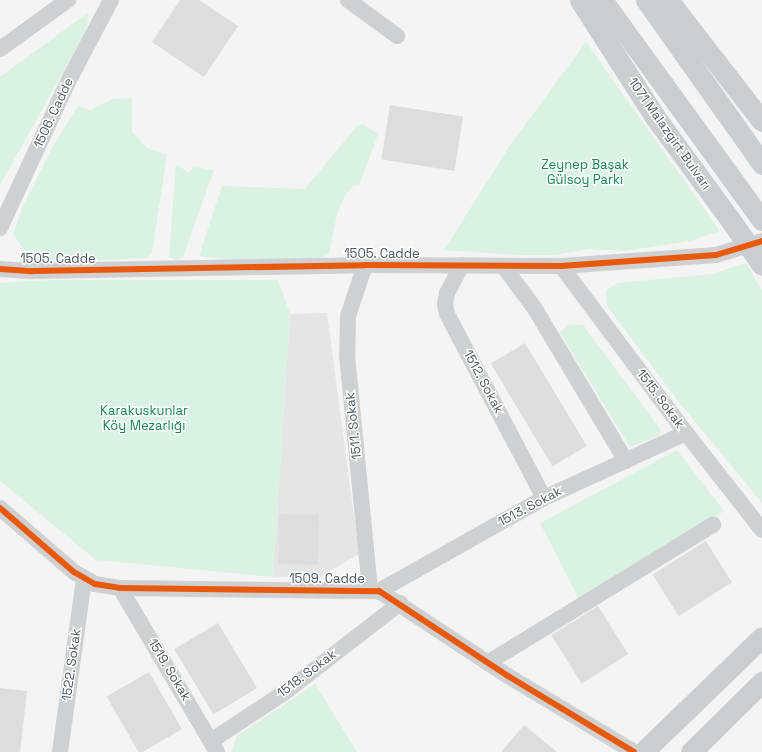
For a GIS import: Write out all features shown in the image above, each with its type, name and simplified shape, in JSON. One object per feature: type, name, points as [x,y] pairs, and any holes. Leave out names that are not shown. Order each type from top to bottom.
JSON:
[{"type":"main road","name":"1071 Malazgirt Bulvarı","points":[[580,0],[655,117],[762,264]]},
{"type":"main road","name":"1071 Malazgirt Bulvarı","points":[[602,0],[756,212]]},
{"type":"main road","points":[[646,0],[762,164]]},
{"type":"main road","points":[[668,0],[762,121]]},
{"type":"main road","points":[[643,752],[762,638]]},
{"type":"main road","points":[[691,752],[762,682]]},
{"type":"street","points":[[0,49],[68,0]]},
{"type":"street","name":"1506. Cadde","points":[[0,228],[72,76],[111,0]]},
{"type":"street","points":[[348,0],[397,36]]},
{"type":"street","name":"1505. Cadde","points":[[0,269],[32,272],[365,265],[462,265],[504,267],[561,266],[716,255],[762,241]]},
{"type":"street","name":"1511. Sokak","points":[[365,265],[348,316],[347,355],[375,591]]},
{"type":"street","name":"1512. Sokak","points":[[462,265],[446,292],[444,304],[447,314],[544,498]]},
{"type":"street","name":"1515. Sokak","points":[[561,266],[686,433],[762,530]]},
{"type":"street","points":[[504,267],[535,309],[626,461]]},
{"type":"street","name":"1513. Sokak","points":[[375,591],[544,498],[686,433]]},
{"type":"street","name":"1509. Cadde","points":[[0,508],[84,579],[95,584],[120,588],[375,591],[400,603],[489,662],[634,752]]},
{"type":"street","points":[[489,662],[713,525]]},
{"type":"street","name":"1522. Sokak","points":[[60,752],[84,579]]},
{"type":"street","name":"1519. Sokak","points":[[120,588],[214,747]]},
{"type":"street","name":"1518. Sokak","points":[[214,747],[400,603]]},
{"type":"shaded area","points":[[327,313],[359,554],[320,577],[273,577],[290,314]]},
{"type":"green space","points":[[89,12],[86,31],[0,185],[0,77]]},
{"type":"green space","name":"Zeynep Başak Gülsoy Parkı","points":[[586,42],[720,231],[690,241],[624,251],[589,249],[555,255],[518,255],[444,250],[511,144]]},
{"type":"green space","points":[[132,98],[132,132],[147,148],[167,155],[152,252],[147,258],[34,263],[13,234],[23,206],[53,146],[78,106],[91,110],[113,99]]},
{"type":"green space","points":[[363,124],[378,134],[359,186],[353,186],[345,195],[337,214],[329,254],[320,258],[239,261],[199,256],[222,186],[305,189],[357,126]]},
{"type":"green space","points":[[176,164],[189,173],[194,167],[214,170],[183,257],[175,260],[169,257]]},
{"type":"green space","points":[[746,263],[762,290],[762,503],[678,401],[607,306],[606,290],[618,283],[711,274]]},
{"type":"green space","name":"Karakuskunlar Köy Mezarlığı","points":[[51,280],[278,280],[290,314],[273,577],[96,560],[0,481],[0,283]]},
{"type":"green space","points":[[570,324],[583,325],[661,430],[660,435],[630,447],[560,333]]},
{"type":"green space","points":[[677,450],[724,511],[579,599],[540,523]]},
{"type":"green space","points":[[315,684],[357,752],[231,752],[237,736]]},
{"type":"building","points":[[180,0],[199,0],[238,26],[204,77],[152,42]]},
{"type":"building","points":[[390,105],[463,117],[454,171],[381,159]]},
{"type":"building","points":[[525,343],[587,446],[553,466],[491,364]]},
{"type":"building","points":[[279,514],[319,515],[318,565],[278,564]]},
{"type":"building","points":[[706,541],[732,583],[679,616],[653,574]]},
{"type":"building","points":[[598,606],[628,654],[582,683],[551,635]]},
{"type":"building","points":[[218,623],[257,688],[213,714],[174,649]]},
{"type":"building","points":[[149,672],[182,729],[142,752],[139,752],[107,696]]},
{"type":"building","points":[[0,688],[27,691],[20,752],[0,752]]},
{"type":"building","points":[[524,725],[557,752],[501,752]]},
{"type":"cycle path","points":[[0,269],[32,271],[365,265],[561,266],[716,255],[762,241]]},
{"type":"cycle path","points":[[0,508],[74,572],[95,584],[120,588],[379,591],[508,676],[634,752]]}]
